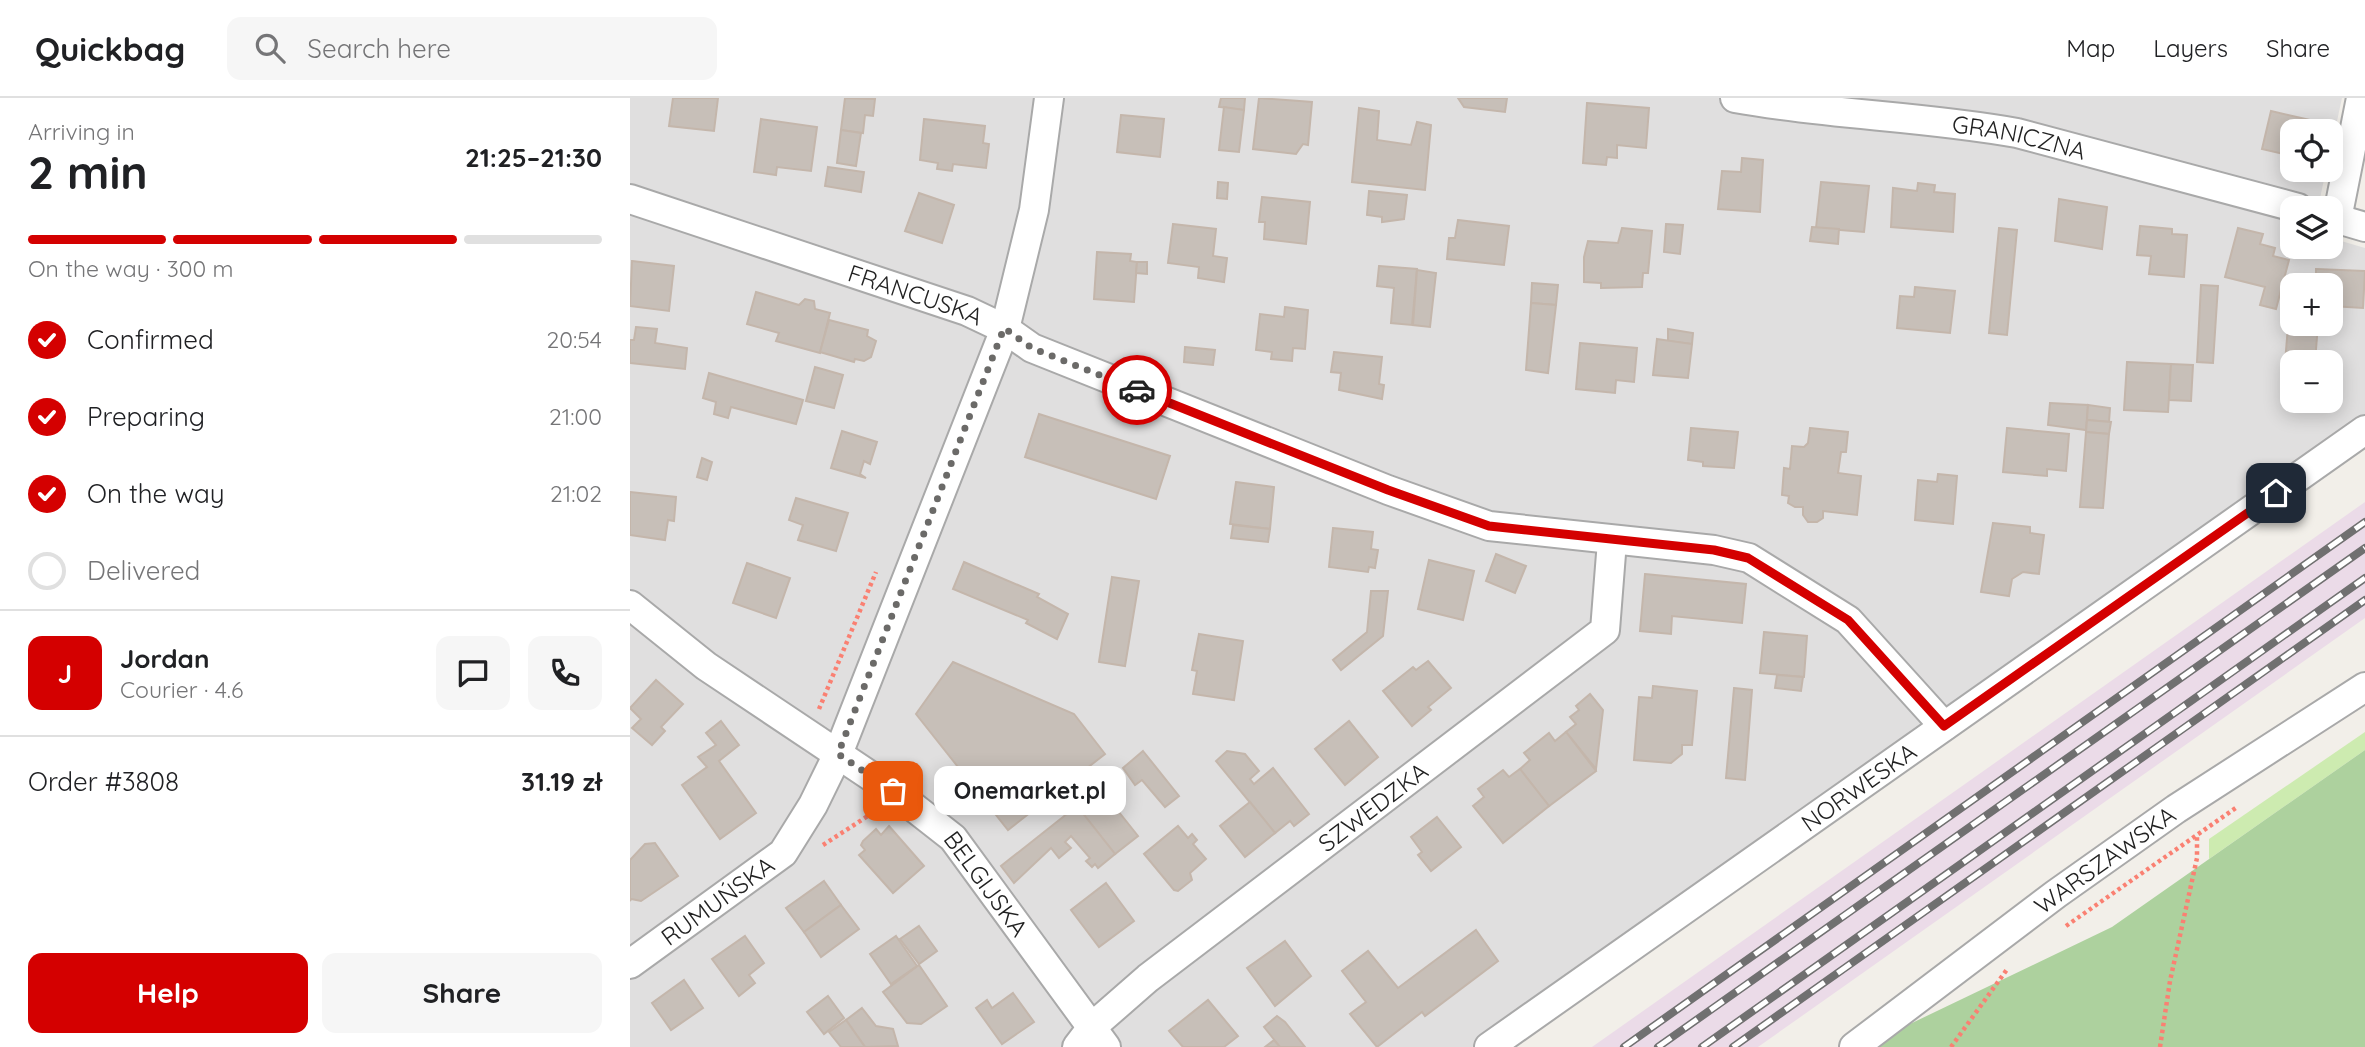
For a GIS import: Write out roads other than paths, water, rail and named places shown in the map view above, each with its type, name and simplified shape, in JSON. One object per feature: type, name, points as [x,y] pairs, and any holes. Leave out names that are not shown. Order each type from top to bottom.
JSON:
[{"type":"street","name":"RUMUŃSKA","points":[[630,964],[783,853],[813,805],[838,754],[1004,328],[1034,209],[1049,98]]},
{"type":"street","name":"GRANICZNA","points":[[1735,98],[1782,107],[1971,125],[2017,133],[2280,203]]},
{"type":"street","points":[[2339,196],[2361,98]]},
{"type":"street","name":"FRANCUSKA","points":[[630,199],[967,311],[1004,328],[1032,348],[1489,526],[1714,550],[1748,558],[1848,620],[1944,726]]},
{"type":"street","points":[[2343,221],[2365,227]]},
{"type":"street","name":"NORWESKA","points":[[1489,1047],[2365,430]]},
{"type":"street","name":"SZWEDZKA","points":[[1092,1040],[1148,978],[1605,630],[1612,541]]},
{"type":"street","name":"BELGIJSKA","points":[[630,605],[706,666],[893,791],[953,838],[1092,1040]]},
{"type":"street","name":"WARSZAWSKA","points":[[1854,1047],[2056,894],[2176,809],[2365,687]]},
{"type":"railway","points":[[1624,1047],[2365,522]]},
{"type":"railway","points":[[1658,1047],[2365,548]]},
{"type":"railway","points":[[1702,1047],[2365,578]]},
{"type":"railway","points":[[1733,1047],[2365,600]]},
{"type":"place","name":"Onemarket.pl","points":[[893,791]]}]
